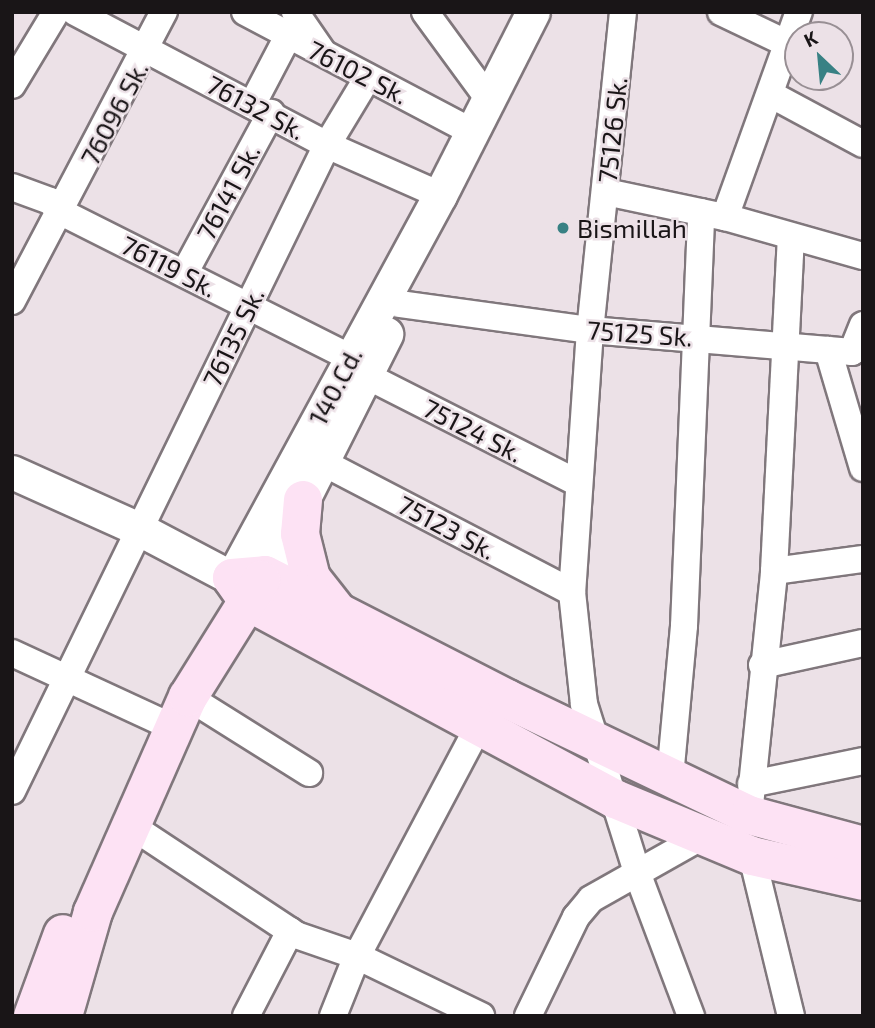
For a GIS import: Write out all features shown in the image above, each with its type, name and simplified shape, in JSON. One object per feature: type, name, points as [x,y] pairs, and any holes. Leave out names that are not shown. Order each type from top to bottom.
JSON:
[{"type":"main road","points":[[303,500],[300,534],[322,622],[480,724],[615,799],[752,856],[863,881]]},
{"type":"main road","points":[[248,585],[322,622],[596,739],[670,777],[750,800],[863,846]]},
{"type":"main road","points":[[63,1016],[93,912],[130,825],[188,697],[248,585]]},
{"type":"main road","points":[[33,1016],[77,894],[158,720],[248,585]]},
{"type":"main road","points":[[208,664],[246,640],[322,622]]},
{"type":"street","points":[[12,85],[55,12]]},
{"type":"street","name":"76132 Sk.","points":[[75,12],[327,145],[440,195]]},
{"type":"street","name":"76096 Sk.","points":[[12,301],[147,49],[164,12]]},
{"type":"street","name":"76102 Sk.","points":[[245,12],[292,24],[324,55],[471,131]]},
{"type":"street","points":[[425,12],[488,98]]},
{"type":"street","name":"140.Cd.","points":[[248,585],[359,367],[471,131],[533,12]]},
{"type":"street","name":"75126 Sk.","points":[[623,12],[590,330],[572,592],[584,704],[638,875],[691,1016]]},
{"type":"street","points":[[721,12],[784,42]]},
{"type":"street","name":"76141 Sk.","points":[[185,272],[261,109],[292,24]]},
{"type":"street","points":[[670,777],[684,626],[695,338],[713,215],[772,95],[784,57]]},
{"type":"street","name":"76135 Sk.","points":[[12,791],[64,679],[327,145],[368,77]]},
{"type":"street","points":[[772,95],[863,144]]},
{"type":"street","name":"76119 Sk.","points":[[12,187],[50,201],[61,212],[185,272],[359,367]]},
{"type":"street","points":[[606,192],[713,215],[863,256]]},
{"type":"street","name":"140.Cd.","points":[[248,585],[303,500],[322,462],[359,367],[399,304],[440,195]]},
{"type":"street","points":[[791,237],[782,345],[774,570],[750,800],[863,761]]},
{"type":"street","name":"75125 Sk.","points":[[399,304],[590,330],[847,351]]},
{"type":"street","points":[[863,325],[847,351],[863,468]]},
{"type":"street","name":"75124 Sk.","points":[[359,367],[578,483]]},
{"type":"street","name":"75123 Sk.","points":[[322,462],[572,592]]},
{"type":"street","points":[[12,472],[139,529],[248,585]]},
{"type":"street","points":[[774,570],[863,559]]},
{"type":"street","points":[[762,665],[863,643]]},
{"type":"street","points":[[12,653],[158,720]]},
{"type":"street","points":[[188,697],[309,773]]},
{"type":"street","points":[[333,1016],[357,956],[480,724]]},
{"type":"street","points":[[130,825],[290,931],[357,956],[481,1016]]},
{"type":"street","points":[[528,1016],[576,917],[591,899],[638,875],[703,836]]},
{"type":"street","points":[[752,856],[790,1016]]},
{"type":"street","points":[[246,1016],[290,931]]},
{"type":"place","name":"Bismillah","points":[[563,228]]}]
